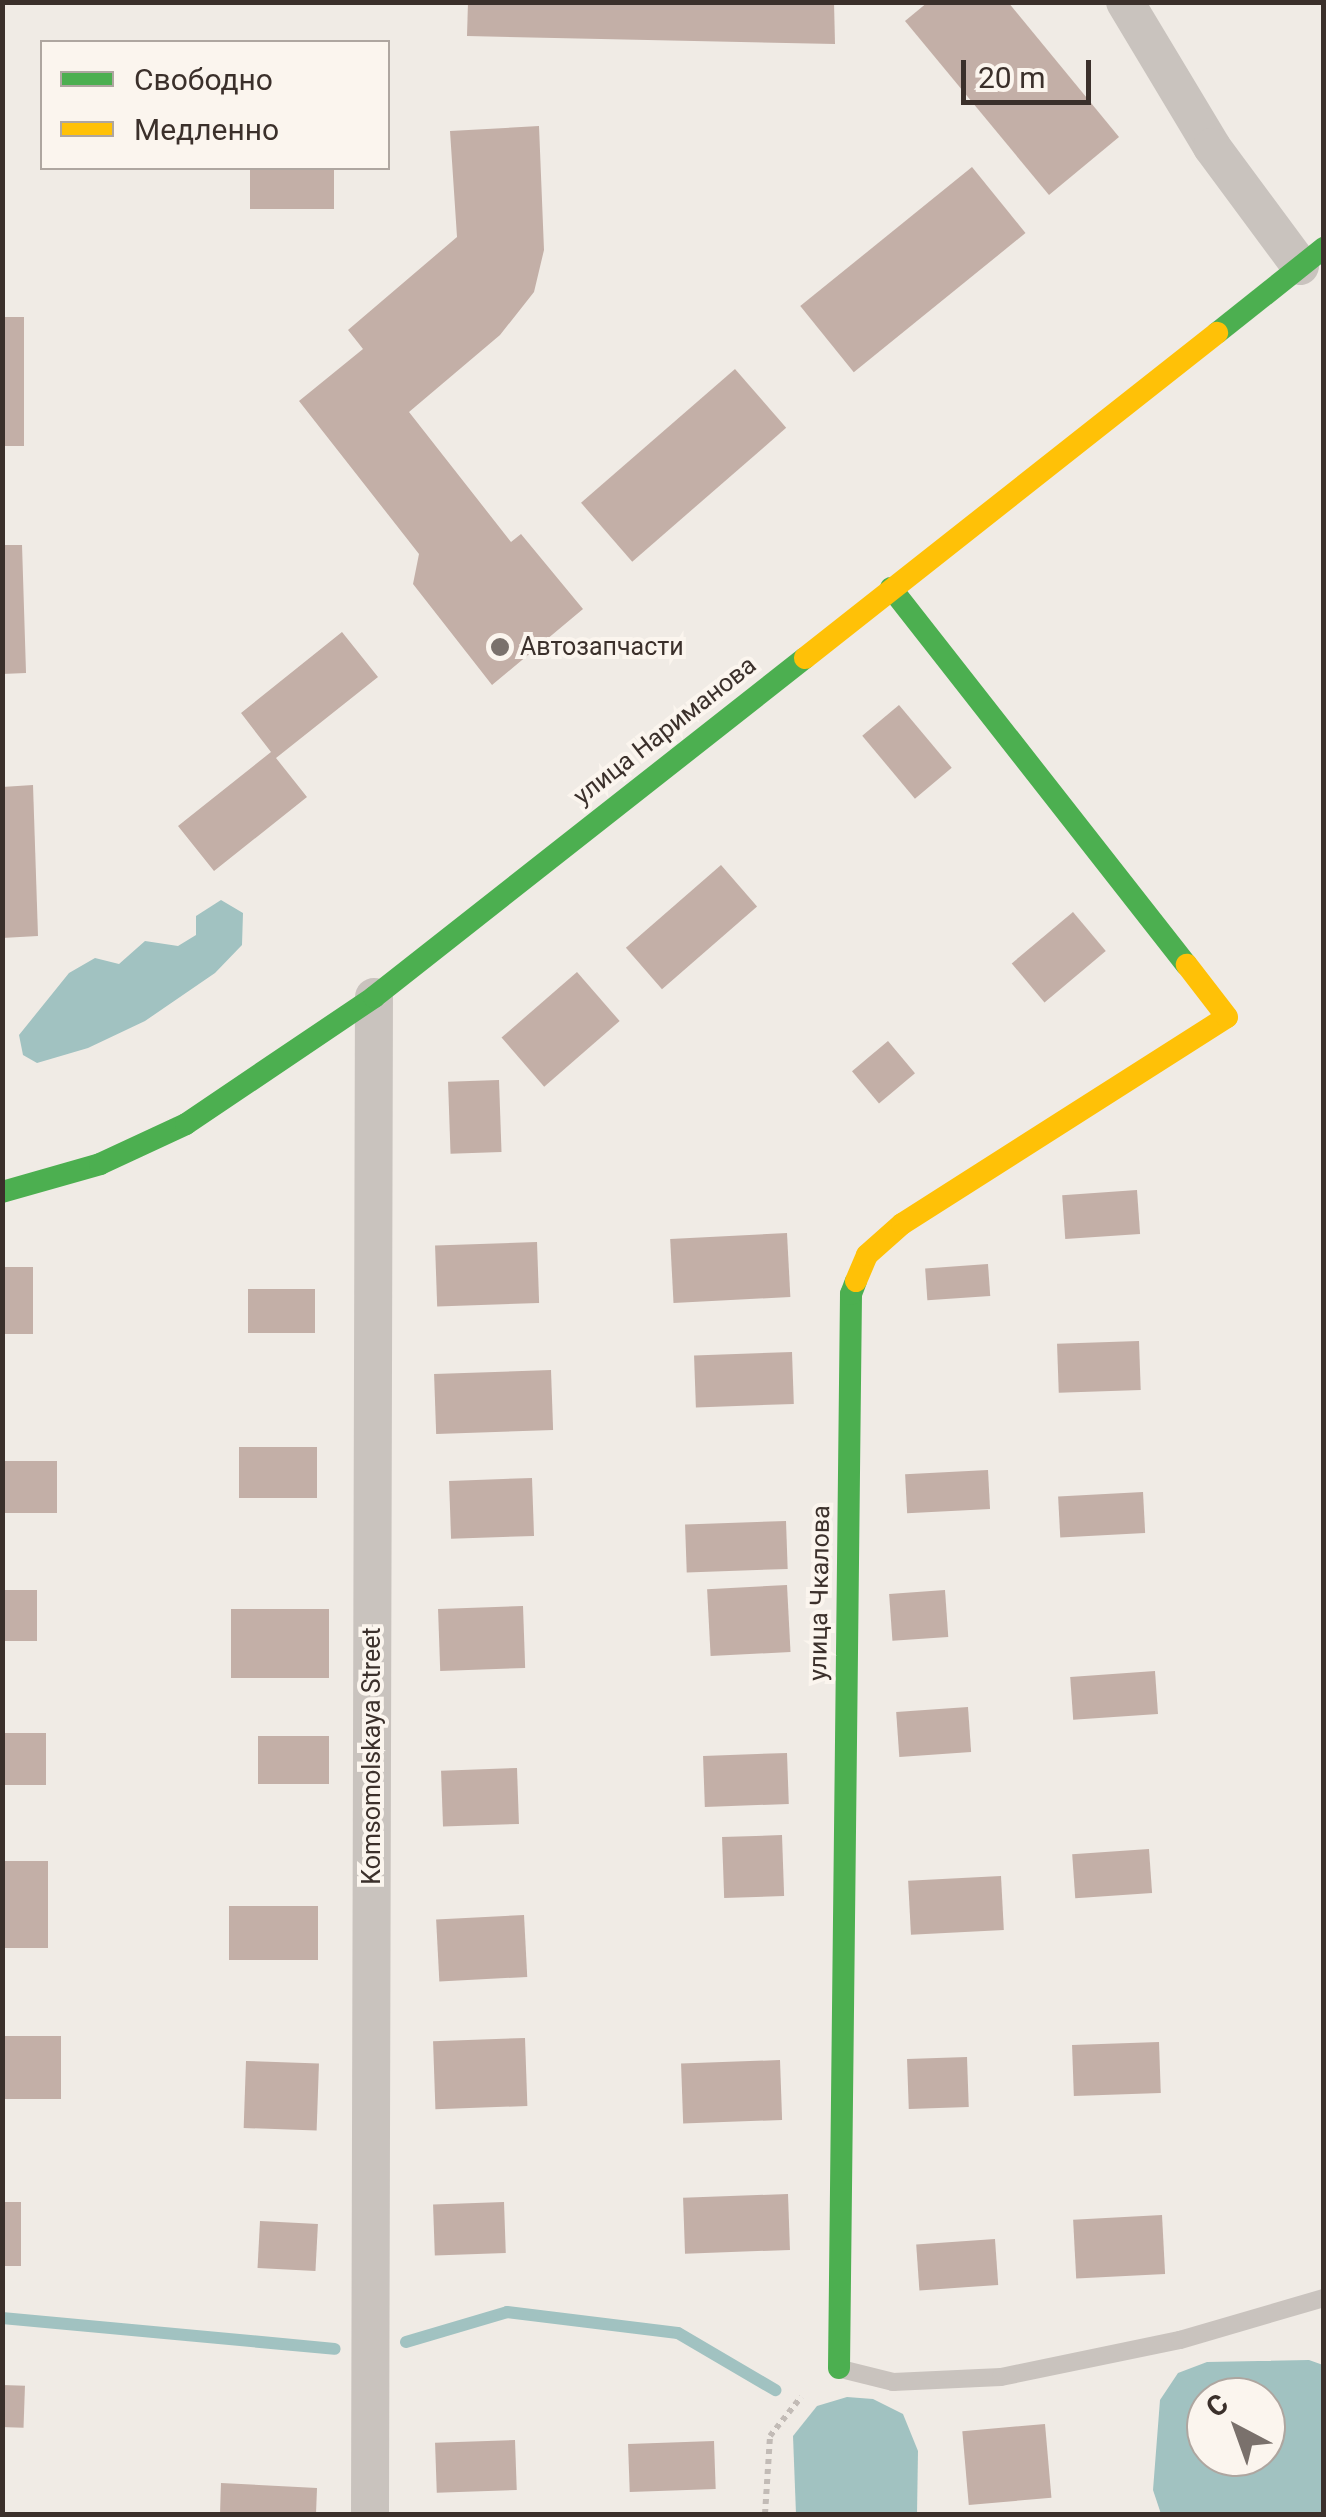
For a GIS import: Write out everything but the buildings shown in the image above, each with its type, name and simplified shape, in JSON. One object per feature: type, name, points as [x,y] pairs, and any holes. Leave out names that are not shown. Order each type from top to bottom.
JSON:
[{"type":"street","points":[[1125,2],[1212,148],[1312,257]]},
{"type":"street","name":"улица Нариманова","points":[[2,1192],[100,1164],[186,1124],[374,997],[1312,257]]},
{"type":"street","name":"улица Чкалова","points":[[839,2368],[850,1294],[867,1256],[902,1224],[1227,1017],[891,588]]},
{"type":"street","name":"Komsomolskaya Street","points":[[370,2514],[374,997]]},
{"type":"lane","points":[[839,2368],[893,2382],[1001,2377],[1180,2340],[1324,2298]]},
{"type":"path","points":[[764,2514],[770,2436],[793,2403],[839,2368]]},
{"type":"water","points":[[221,900],[243,913],[242,945],[215,973],[145,1021],[88,1048],[37,1063],[23,1055],[19,1035],[69,973],[95,958],[119,964],[145,941],[178,946],[196,935],[196,916]]},
{"type":"water","points":[[1309,2360],[1323,2365],[1323,2514],[1161,2514],[1153,2490],[1160,2400],[1178,2373],[1207,2362]]},
{"type":"water","points":[[847,2397],[873,2399],[903,2414],[918,2451],[917,2514],[796,2514],[793,2436],[817,2406]]},
{"type":"waterway","points":[[406,2342],[507,2312],[678,2333],[775,2390]]},
{"type":"waterway","points":[[2,2318],[335,2349]]},
{"type":"traffic: fast","points":[[1217,333],[1324,248]]},
{"type":"traffic: fast","points":[[891,588],[1187,965]]},
{"type":"traffic: fast","points":[[2,1192],[100,1164],[186,1124],[374,997],[805,658]]},
{"type":"traffic: fast","points":[[839,2368],[851,1294],[856,1281]]},
{"type":"traffic: slow","points":[[805,658],[1217,333]]},
{"type":"traffic: slow","points":[[856,1281],[867,1255],[902,1224],[1227,1017],[1187,965]]},
{"type":"place","name":"Автозапчасти","points":[[500,647]]}]
